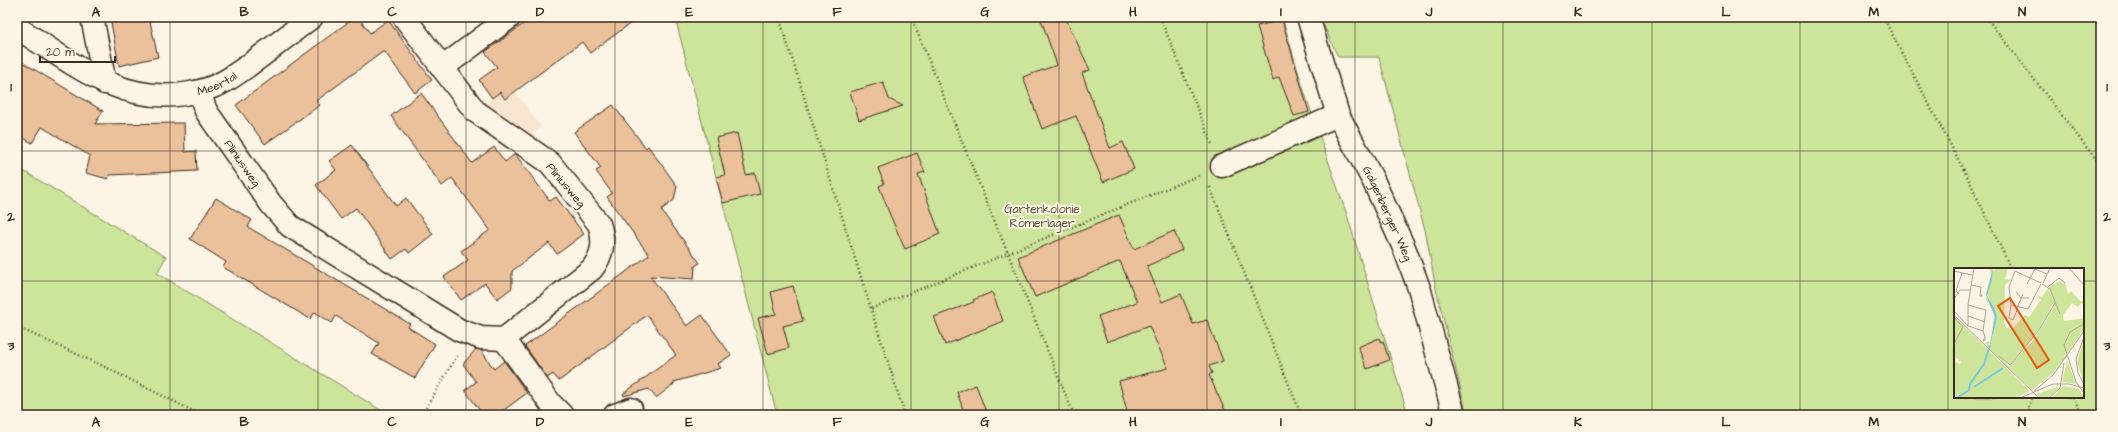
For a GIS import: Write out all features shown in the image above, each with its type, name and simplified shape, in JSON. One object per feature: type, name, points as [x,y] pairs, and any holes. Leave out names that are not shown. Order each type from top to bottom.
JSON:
[{"type":"street","points":[[92,17],[105,83]]},
{"type":"street","name":"Meertal","points":[[17,28],[105,83],[120,89],[154,96],[171,96],[199,92],[226,80],[312,17]]},
{"type":"street","name":"Pliniusweg","points":[[199,92],[206,111],[271,204],[290,226],[469,335],[494,340],[504,339],[592,269],[600,257],[602,248],[601,230],[598,224],[550,163],[475,111],[404,17]]},
{"type":"street","points":[[442,68],[510,17]]},
{"type":"street","name":"Galgenberger Weg","points":[[1308,17],[1338,115],[1373,180],[1404,250],[1420,291],[1454,415]]},
{"type":"street","points":[[1213,170],[1338,115]]},
{"type":"street","points":[[504,339],[551,404],[562,415]]},
{"type":"path","points":[[780,17],[871,309],[906,415]]},
{"type":"path","points":[[911,17],[1074,415]]},
{"type":"path","points":[[1160,17],[1213,170],[1302,415]]},
{"type":"path","points":[[1883,17],[1968,178],[2011,268]]},
{"type":"path","points":[[1986,17],[2101,166]]},
{"type":"path","points":[[871,309],[1213,170]]},
{"type":"path","points":[[17,327],[103,366],[201,415]]},
{"type":"path","points":[[422,415],[469,335]]},
{"type":"path","points":[[2027,415],[2032,398]]},
{"type":"path","points":[[2074,398],[2082,415]]},
{"type":"shaded area","points":[[497,67],[541,127],[532,134],[539,143],[482,105],[492,98],[479,80]]},
{"type":"green space","name":"Gartenkolonie Römerlager","points":[[675,17],[1282,17],[1304,91],[1347,215],[1408,415],[777,415]]},
{"type":"green space","points":[[1320,17],[2101,17],[2101,415],[1467,415],[1436,289],[1426,234],[1379,57],[1338,57]]},
{"type":"green space","points":[[17,167],[166,257],[157,273],[389,415],[17,415]]},
{"type":"building","points":[[110,17],[149,17],[158,57],[119,66]]},
{"type":"building","points":[[355,17],[358,17],[370,33],[388,20],[432,80],[415,93],[384,51],[316,101],[320,105],[265,144],[236,105]]},
{"type":"building","points":[[533,17],[639,17],[590,53],[582,42],[505,99],[500,92],[492,98],[479,80],[497,67],[485,52]]},
{"type":"building","points":[[1040,17],[1065,17],[1090,70],[1082,73],[1110,148],[1123,142],[1134,169],[1103,182],[1076,116],[1042,129],[1023,77],[1057,65]]},
{"type":"building","points":[[1282,20],[1309,112],[1294,116],[1279,77],[1273,80],[1257,26]]},
{"type":"building","points":[[17,59],[103,111],[95,124],[184,123],[185,152],[196,151],[197,171],[109,175],[108,179],[86,173],[90,156],[42,127],[32,143],[17,134]]},
{"type":"building","points":[[883,82],[889,99],[903,106],[859,120],[850,92]]},
{"type":"building","points":[[421,93],[472,163],[494,147],[505,162],[515,154],[550,201],[556,197],[584,234],[557,254],[549,243],[512,271],[512,288],[497,299],[485,283],[461,300],[444,277],[468,260],[461,251],[490,230],[452,178],[442,186],[391,116]]},
{"type":"building","points":[[613,105],[646,148],[648,146],[677,186],[674,200],[661,210],[700,263],[695,266],[694,279],[650,276],[687,326],[702,315],[731,355],[718,364],[721,368],[674,382],[674,384],[656,398],[649,389],[624,396],[623,394],[676,355],[647,315],[559,381],[553,374],[547,378],[525,346],[649,255],[607,197],[612,193],[596,171],[601,168],[574,132]]},
{"type":"building","points":[[737,133],[746,175],[755,173],[760,194],[723,203],[716,177],[725,175],[716,138]]},
{"type":"building","points":[[352,145],[396,206],[406,198],[433,234],[409,253],[406,249],[392,259],[356,208],[341,219],[316,185],[336,170],[329,161]]},
{"type":"building","points":[[917,153],[925,172],[918,174],[940,234],[905,249],[879,186],[884,184],[878,168]]},
{"type":"building","points":[[216,198],[252,220],[248,227],[410,324],[408,327],[435,344],[415,378],[372,354],[379,343],[336,316],[332,323],[315,312],[310,319],[223,267],[226,262],[190,239]]},
{"type":"building","points":[[1119,215],[1134,249],[1174,231],[1182,250],[1147,266],[1162,302],[1181,294],[1193,324],[1207,320],[1223,361],[1209,366],[1212,373],[1209,375],[1227,415],[1128,415],[1119,381],[1168,368],[1149,326],[1107,342],[1098,316],[1137,302],[1120,261],[1035,297],[1018,257]]},
{"type":"building","points":[[793,286],[803,321],[783,326],[789,348],[768,354],[758,318],[776,314],[771,292]]},
{"type":"building","points":[[992,292],[1003,321],[945,345],[934,317],[974,302],[973,300]]},
{"type":"building","points":[[1379,338],[1381,342],[1383,341],[1389,360],[1367,369],[1358,347]]},
{"type":"building","points":[[476,349],[481,350],[494,369],[504,361],[527,393],[497,415],[483,415],[465,390],[476,382],[463,364]]},
{"type":"building","points":[[976,385],[987,415],[965,415],[957,392]]}]
